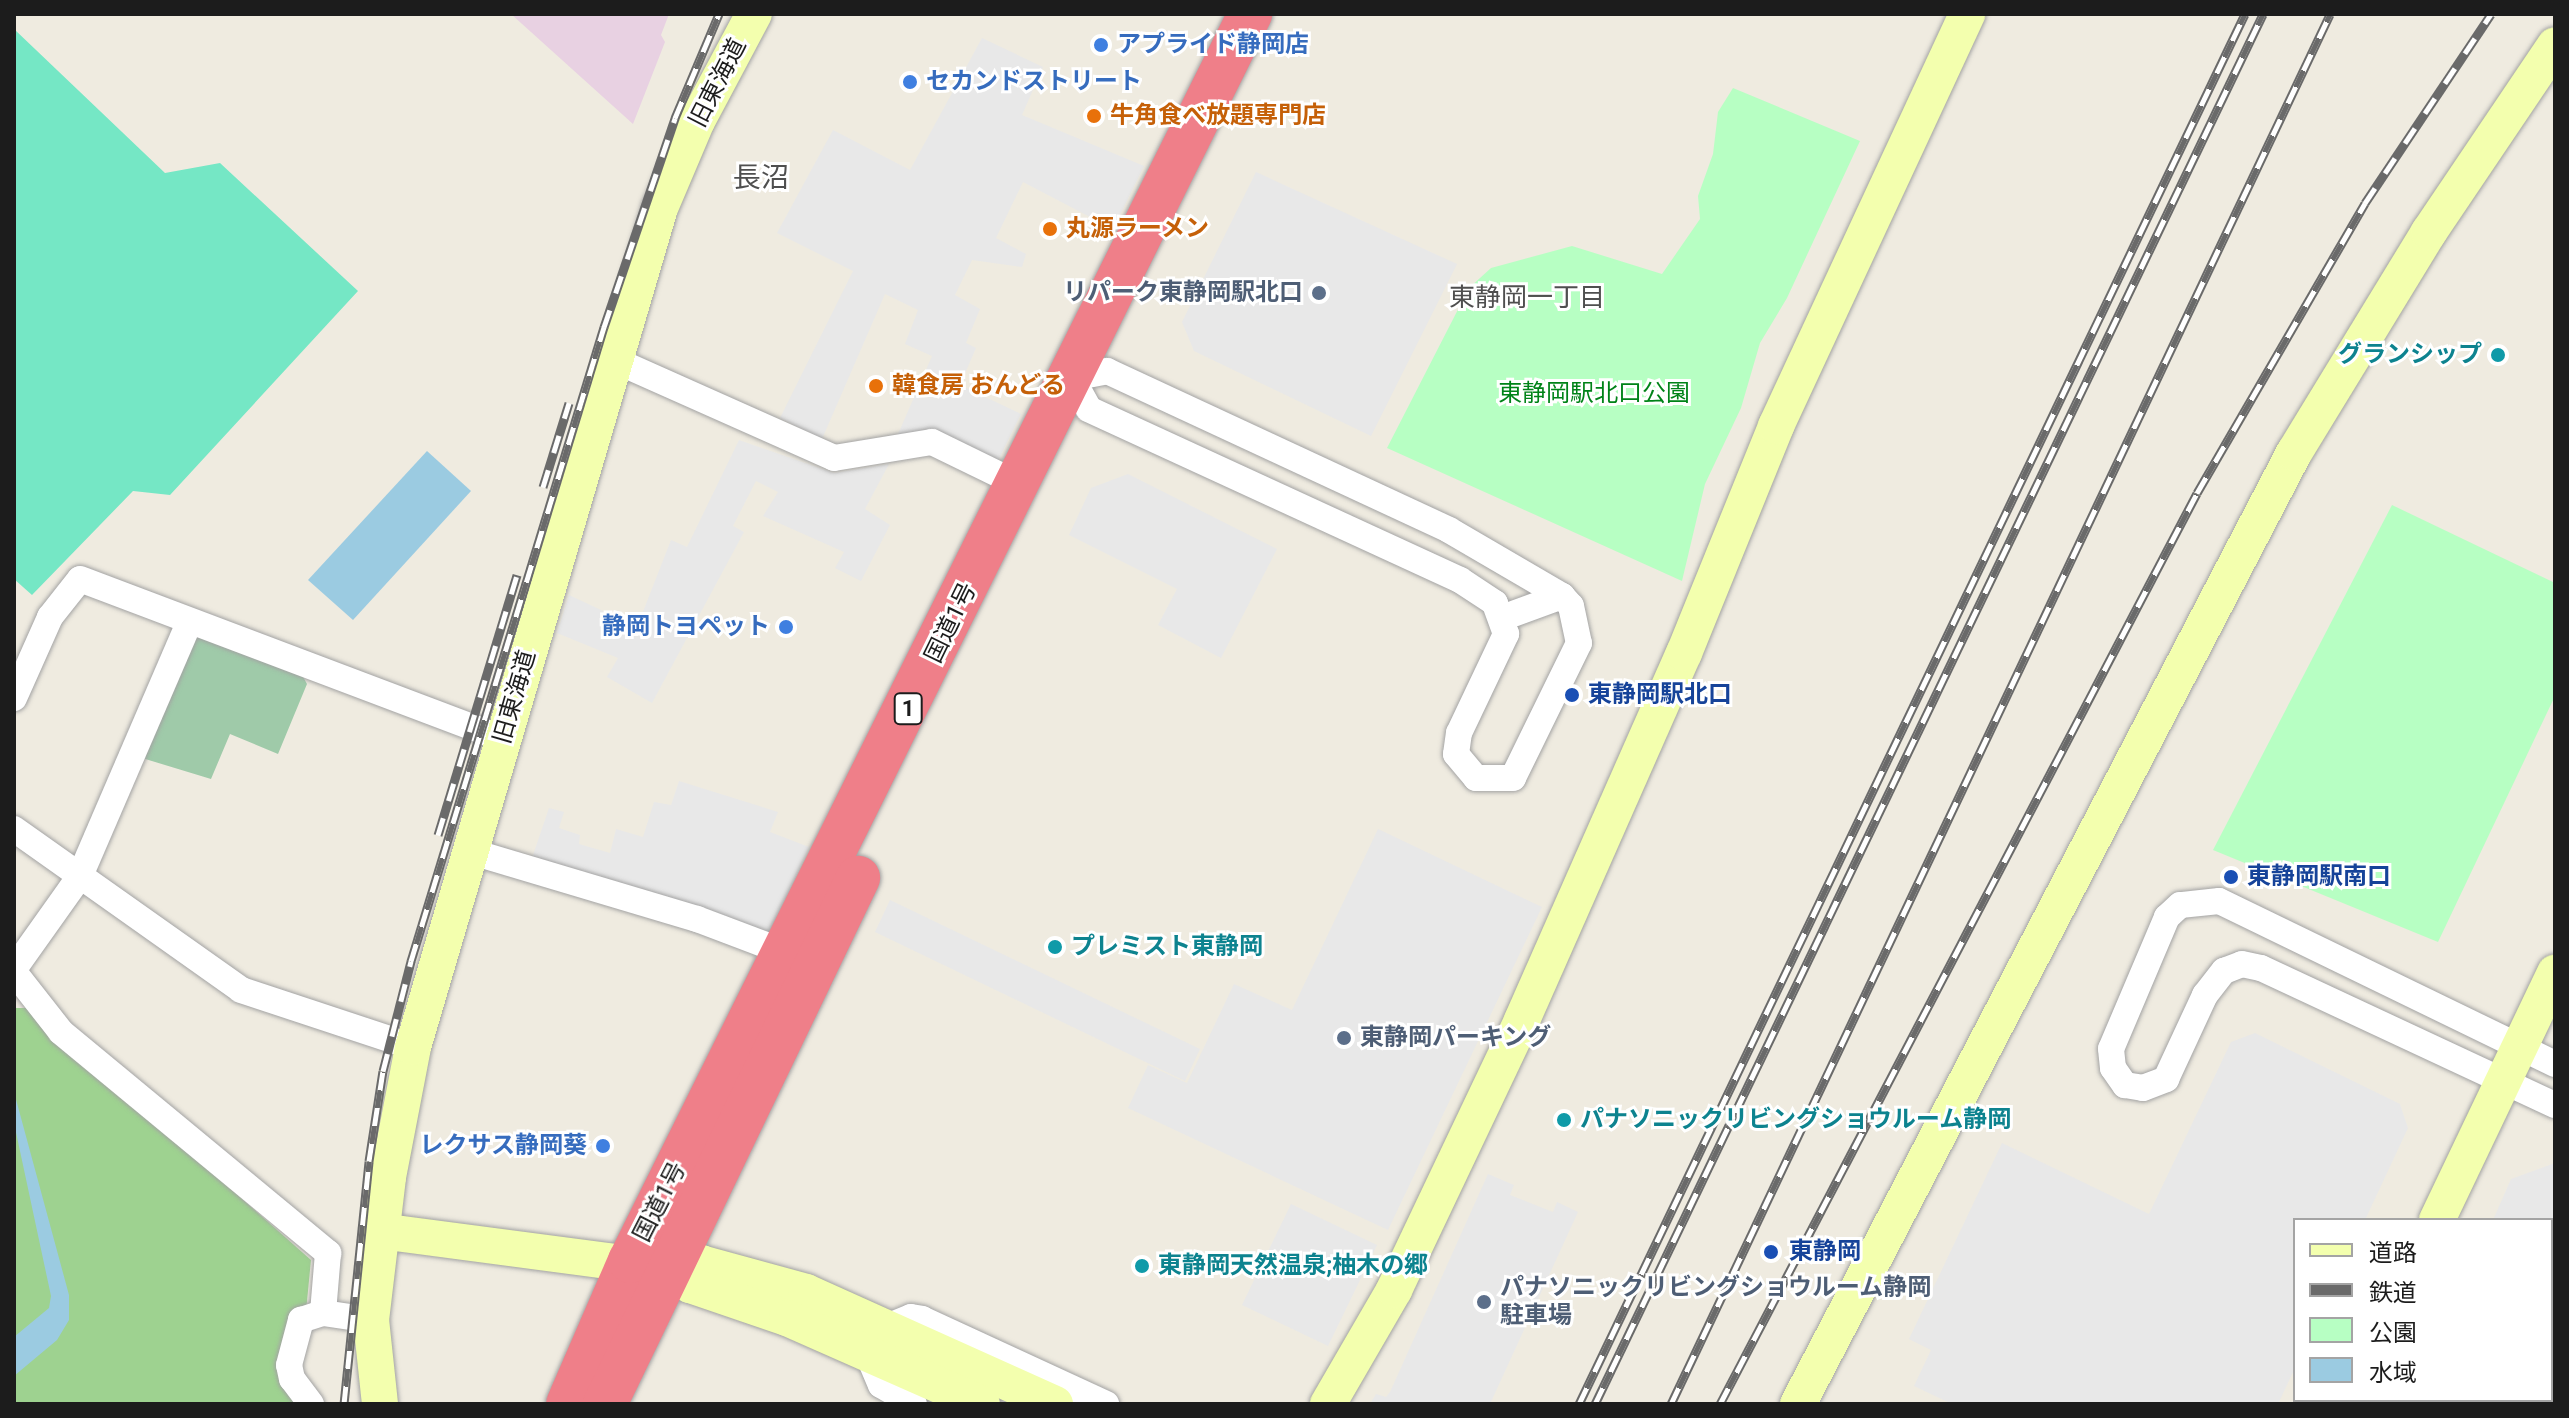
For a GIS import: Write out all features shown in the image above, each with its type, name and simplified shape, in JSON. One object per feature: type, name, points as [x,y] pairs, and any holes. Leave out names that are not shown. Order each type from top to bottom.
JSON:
[{"type":"highway","name":"国道1号","points":[[605,1404],[650,1265],[787,953],[1020,485],[1089,386],[1250,14]]},
{"type":"highway","name":"国道1号","points":[[568,1404],[650,1265],[1089,386],[1281,14]]},
{"type":"street","name":"旧東海道","points":[[380,1404],[371,1320],[380,1231],[413,1047],[612,359],[660,208],[697,121],[754,14]]},
{"type":"street","points":[[1328,1404],[1394,1290],[1522,1020],[1684,653],[1776,426],[1967,14]]},
{"type":"street","points":[[1798,1404],[2294,453],[2421,244],[2555,45]]},
{"type":"street","points":[[612,359],[834,458],[932,442],[1020,485]]},
{"type":"street","points":[[1089,386],[1449,530],[1562,596],[1571,606],[1579,643],[1524,762],[1513,778],[1495,782],[1476,778],[1456,754],[1459,733],[1506,634],[1495,603],[1460,580],[1089,386]]},
{"type":"street","points":[[14,698],[50,617],[80,579],[189,623],[503,739]]},
{"type":"street","points":[[1502,618],[1562,596]]},
{"type":"street","points":[[189,623],[80,876],[14,970],[61,1032],[328,1253],[323,1313]]},
{"type":"street","points":[[14,829],[241,990],[413,1047]]},
{"type":"street","points":[[469,851],[697,919],[787,953]]},
{"type":"street","points":[[2555,1064],[2511,1064],[2242,964],[2224,971],[2205,995],[2166,1079],[2143,1088],[2125,1085],[2113,1068],[2111,1049],[2167,917],[2180,905],[2197,900],[2219,901],[2511,1064],[2555,1105]]},
{"type":"street","points":[[2438,1218],[2555,973]]},
{"type":"street","points":[[380,1231],[650,1265],[690,1285],[875,1339],[1055,1404]]},
{"type":"street","points":[[311,1404],[292,1379],[289,1365],[301,1320],[323,1313],[371,1320]]},
{"type":"street","points":[[875,1339],[911,1317],[922,1319],[1106,1404]]},
{"type":"street","points":[[875,1339],[881,1385],[914,1404]]},
{"type":"street","points":[[875,1339],[982,1404]]},
{"type":"shaded area","points":[[511,14],[669,14],[661,35],[665,42],[633,124]]},
{"type":"shaded area","points":[[982,38],[1043,67],[1022,115],[1144,166],[1113,229],[1023,182],[996,238],[1026,254],[1022,267],[972,260],[955,295],[980,309],[966,343],[976,348],[960,385],[1021,414],[995,467],[895,441],[932,356],[905,344],[918,310],[885,294],[822,439],[780,418],[853,271],[777,233],[833,130],[910,170]]},
{"type":"shaded area","name":"リパーク東静岡駅北口","points":[[1256,172],[1457,264],[1371,436],[1194,351],[1182,322]]},
{"type":"shaded area","points":[[739,440],[834,473],[889,464],[865,509],[890,525],[861,581],[835,568],[844,552],[763,516],[778,492],[756,481],[733,526],[744,532],[652,703],[607,677],[618,658],[557,633],[569,595],[637,627],[671,540],[687,547]]},
{"type":"shaded area","points":[[1128,474],[1277,549],[1221,658],[1158,625],[1177,589],[1069,535],[1091,488]]},
{"type":"shaded area","points":[[679,781],[778,812],[770,832],[809,847],[768,938],[531,861],[549,808],[564,812],[559,828],[580,835],[579,844],[610,853],[616,829],[643,837],[654,802],[671,805]]},
{"type":"shaded area","name":"東静岡パーキング","points":[[1378,829],[1542,907],[1388,1230],[1128,1108],[1148,1065],[1187,1083],[1234,984],[1292,1010]]},
{"type":"shaded area","points":[[890,900],[1200,1049],[1185,1081],[875,932]]},
{"type":"shaded area","points":[[2255,1033],[2400,1104],[2408,1128],[2366,1218],[2293,1218],[2293,1372],[2278,1404],[1952,1404],[1914,1386],[1931,1350],[1909,1339],[2002,1143],[2149,1214],[2231,1042]]},
{"type":"shaded area","points":[[2555,1163],[2555,1275],[2553,1218],[2494,1218],[2511,1179]]},
{"type":"shaded area","name":"パナソニックリビングショウルーム静岡 駐車場","points":[[1488,1174],[1514,1185],[1510,1195],[1553,1212],[1557,1202],[1578,1212],[1490,1404],[1370,1404],[1376,1394],[1386,1397],[1390,1392]]},
{"type":"shaded area","points":[[1291,1204],[1377,1245],[1328,1346],[1242,1305]]},
{"type":"green space","points":[[14,29],[165,173],[220,163],[358,291],[170,495],[133,491],[32,595],[14,579]]},
{"type":"green space","name":"東静岡駅北口公園","points":[[1733,88],[1860,141],[1787,298],[1760,343],[1741,408],[1705,484],[1682,581],[1387,448],[1469,288],[1491,268],[1572,246],[1662,274],[1700,219],[1698,196],[1713,154],[1718,112]]},
{"type":"green space","points":[[2392,505],[2555,583],[2555,696],[2438,942],[2213,850]]},
{"type":"green space","points":[[202,636],[301,673],[307,684],[278,754],[230,734],[211,779],[142,758],[192,639]]},
{"type":"green space","points":[[14,1008],[26,1008],[311,1260],[297,1404],[14,1404]]},
{"type":"water","points":[[427,451],[471,491],[353,620],[308,580]]},
{"type":"water","points":[[14,1092],[69,1295],[69,1320],[57,1340],[14,1376],[14,1337],[49,1308],[51,1296],[14,1123]]},
{"type":"railway","points":[[344,1404],[369,1161],[383,1071],[411,961],[604,327],[675,118],[719,14]]},
{"type":"railway","points":[[1579,1404],[2245,14]]},
{"type":"railway","points":[[1595,1404],[2263,14]]},
{"type":"railway","points":[[1671,1404],[2330,14]]},
{"type":"railway","points":[[1720,1404],[2197,493],[2365,203],[2491,14]]},
{"type":"railway","points":[[543,487],[569,403]]},
{"type":"railway","points":[[438,835],[517,575]]},
{"type":"place","name":"アプライド静岡店","points":[[1101,45]]},
{"type":"place","name":"セカンドストリート","points":[[910,82]]},
{"type":"place","name":"牛角食べ放題専門店","points":[[1094,116]]},
{"type":"place","name":"丸源ラーメン","points":[[1050,229]]},
{"type":"place","name":"リパーク東静岡駅北口","points":[[1319,293]]},
{"type":"place","name":"グランシップ","points":[[2498,355]]},
{"type":"place","name":"韓食房 おんどる","points":[[876,386]]},
{"type":"place","name":"静岡トヨペット","points":[[786,627]]},
{"type":"place","name":"東静岡駅北口","points":[[1572,695]]},
{"type":"place","name":"東静岡駅南口","points":[[2231,877]]},
{"type":"place","name":"プレミスト東静岡","points":[[1055,947]]},
{"type":"place","name":"東静岡パーキング","points":[[1344,1038]]},
{"type":"place","name":"パナソニックリビングショウルーム静岡","points":[[1564,1120]]},
{"type":"place","name":"レクサス静岡葵","points":[[603,1146]]},
{"type":"place","name":"東静岡","points":[[1771,1252]]},
{"type":"place","name":"東静岡天然温泉;柚木の郷","points":[[1142,1266]]},
{"type":"place","name":"パナソニックリビングショウルーム静岡 駐車場","points":[[1484,1302]]},
{"type":"district","name":"長沼","points":[[761,178]]},
{"type":"district","name":"東静岡一丁目","points":[[1527,298]]}]
